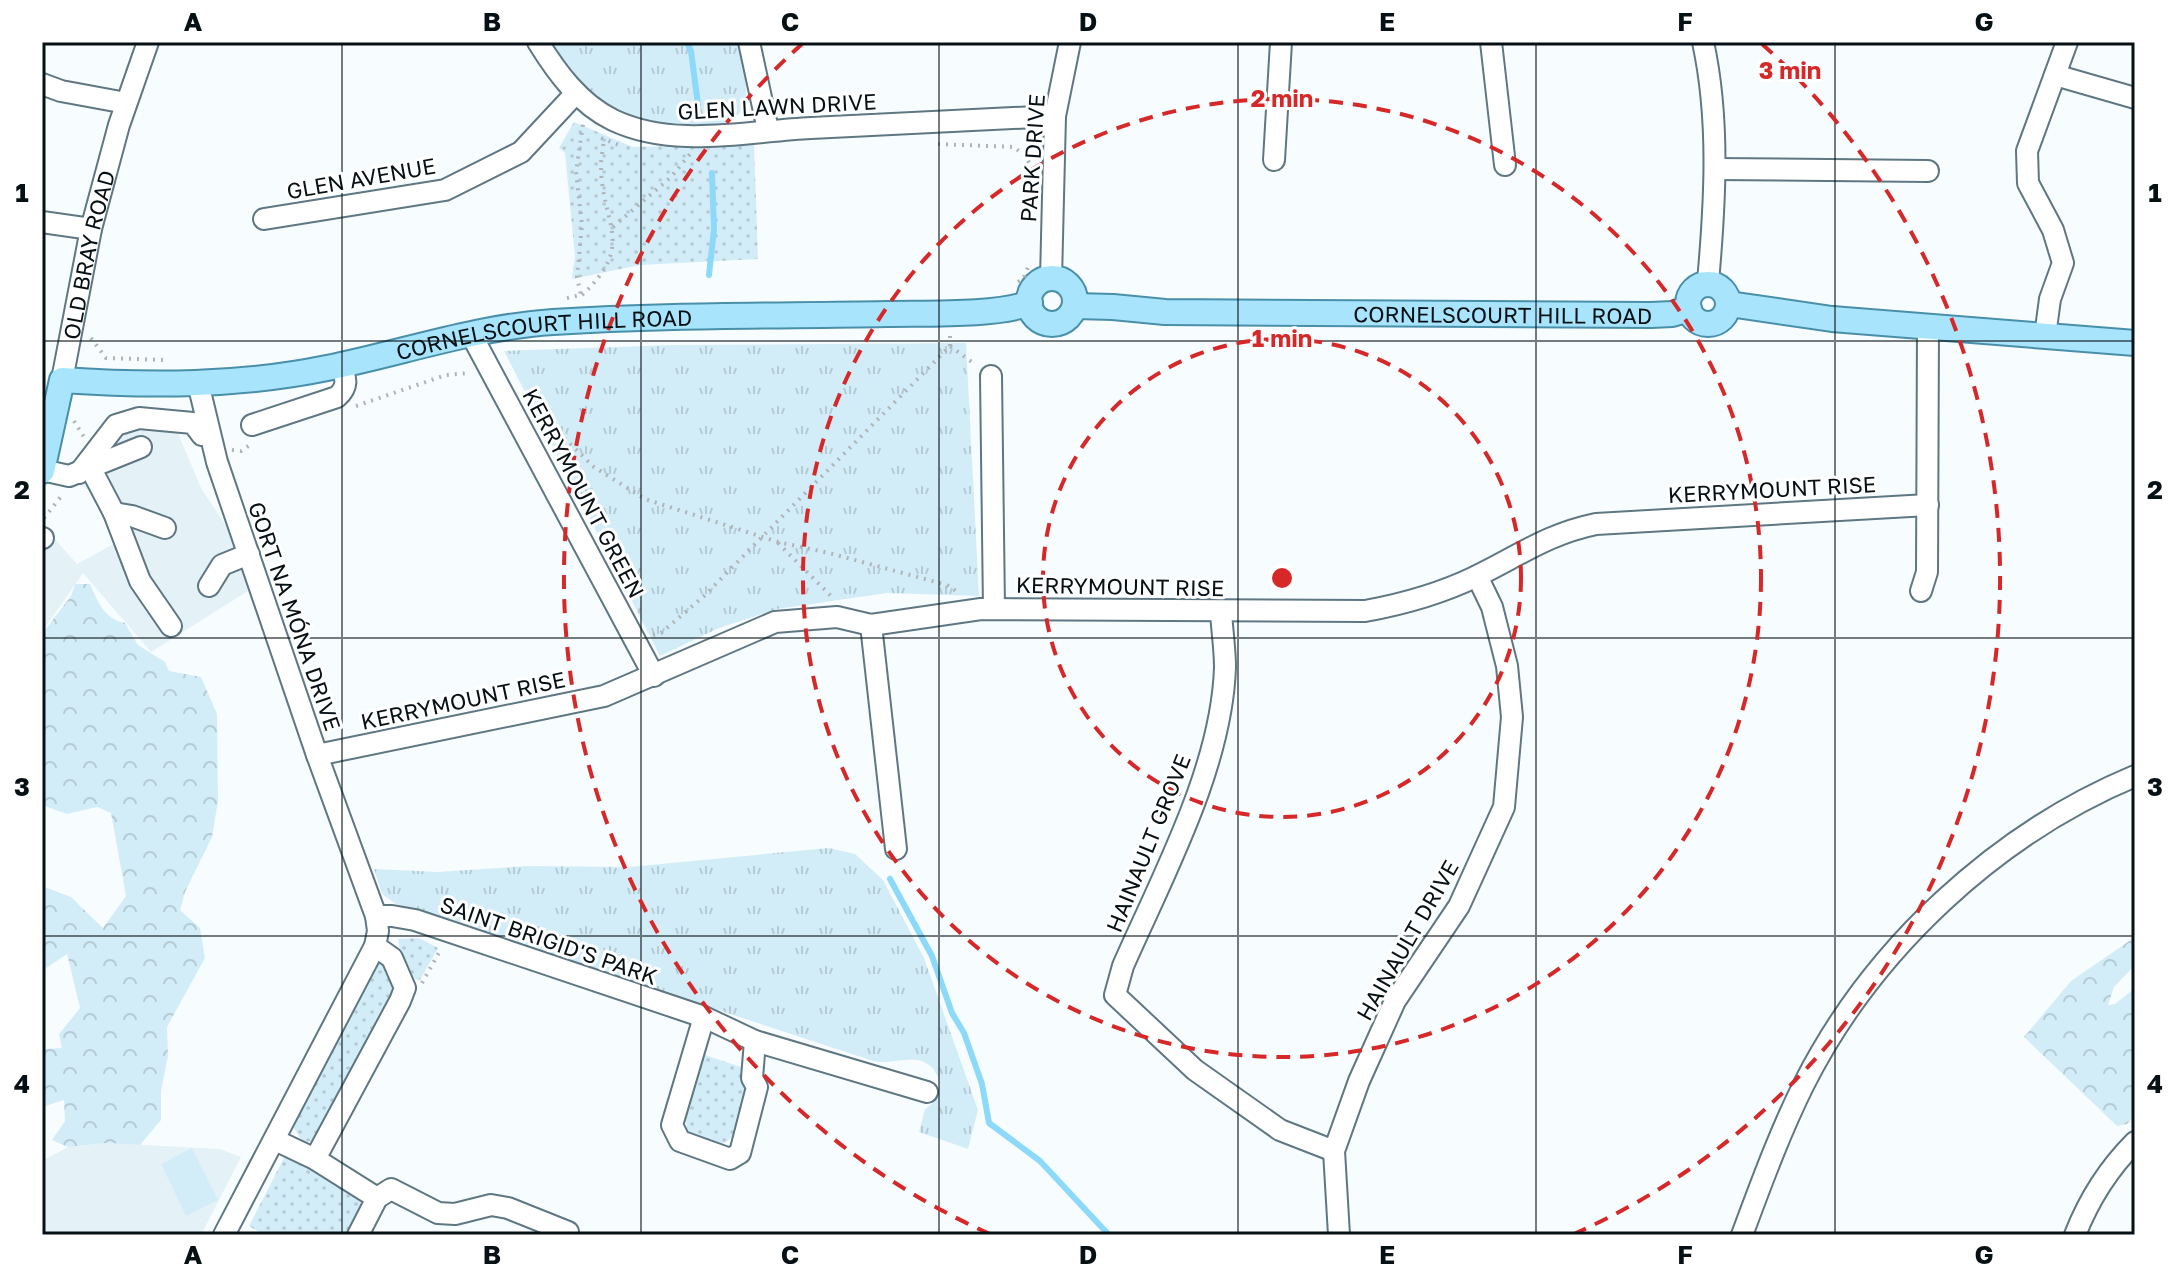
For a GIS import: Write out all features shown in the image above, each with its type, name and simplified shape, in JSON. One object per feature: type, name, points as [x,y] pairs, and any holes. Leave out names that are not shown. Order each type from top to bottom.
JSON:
[{"type":"main road","points":[[1057,279],[1069,286],[1075,306],[1068,318],[1048,324],[1036,317],[1022,294],[1030,296],[1038,284],[1057,279]]},
{"type":"main road","points":[[1689,309],[1692,291],[1708,282],[1724,291],[1729,304],[1832,319],[2135,343]]},
{"type":"main road","name":"CORNELSCOURT HILL ROAD","points":[[62,380],[139,384],[265,379],[341,365],[553,311],[951,312],[1018,308],[1022,294]]},
{"type":"main road","name":"CORNELSCOURT HILL ROAD","points":[[1075,306],[1165,312],[1604,315],[1672,314],[1689,309],[1698,322],[1713,324],[1724,317],[1729,304]]},
{"type":"main road","name":"OLD BRAY ROAD","points":[[42,470],[62,380]]},
{"type":"street","name":"OLD BRAY ROAD","points":[[62,380],[91,229],[126,103],[148,42]]},
{"type":"street","name":"GLEN LAWN DRIVE","points":[[538,42],[552,65],[581,98],[610,119],[692,148],[768,130],[1055,116]]},
{"type":"street","points":[[749,42],[768,130]]},
{"type":"street","name":"PARK DRIVE","points":[[1051,279],[1055,116],[1070,42]]},
{"type":"street","points":[[1274,160],[1281,42]]},
{"type":"street","points":[[1491,42],[1505,165]]},
{"type":"street","points":[[1703,42],[1710,87],[1715,169],[1708,282]]},
{"type":"street","points":[[2045,336],[2050,299],[2063,263],[2053,230],[2028,183],[2027,151],[2067,42]]},
{"type":"street","points":[[2055,75],[2135,98]]},
{"type":"street","points":[[42,84],[61,91],[126,103]]},
{"type":"street","name":"GLEN AVENUE","points":[[264,219],[445,190],[521,152],[581,98]]},
{"type":"street","points":[[1715,169],[1928,171]]},
{"type":"street","points":[[42,222],[91,229]]},
{"type":"street","points":[[1921,591],[1927,572],[1928,328]]},
{"type":"street","name":"KERRYMOUNT GREEN","points":[[471,334],[654,676]]},
{"type":"street","points":[[252,425],[337,397],[345,390],[347,382],[341,365]]},
{"type":"street","points":[[987,609],[991,376]]},
{"type":"street","name":"GORT NA MÓNA DRIVE","points":[[198,383],[217,462],[317,755],[376,916]]},
{"type":"street","points":[[85,471],[116,425],[139,418],[193,423],[202,435]]},
{"type":"street","points":[[42,470],[69,476],[141,447]]},
{"type":"street","points":[[85,471],[114,513],[140,581],[171,626]]},
{"type":"street","name":"KERRYMOUNT RISE","points":[[317,755],[604,696],[775,622],[837,617],[871,625],[987,609],[1365,611],[1408,603],[1477,576],[1542,540],[1596,524],[1928,505]]},
{"type":"street","points":[[114,513],[165,528]]},
{"type":"street","points":[[209,586],[222,565],[249,554]]},
{"type":"street","name":"HAINAULT DRIVE","points":[[1339,1235],[1334,1151],[1359,1081],[1395,1001],[1459,906],[1504,807],[1512,717],[1507,666],[1492,607],[1477,576]]},
{"type":"street","name":"HAINAULT GROVE","points":[[1221,612],[1225,667],[1216,733],[1196,797],[1123,966],[1115,995],[1195,1070],[1280,1130],[1334,1151]]},
{"type":"street","points":[[871,625],[896,849]]},
{"type":"street","points":[[1742,1235],[1804,1085],[1852,1005],[1891,952],[1980,871],[2034,829],[2135,776]]},
{"type":"street","points":[[231,1233],[375,946],[378,931],[376,916]]},
{"type":"street","name":"SAINT BRIGID'S PARK","points":[[376,916],[415,920],[704,1017],[755,1041],[927,1092]]},
{"type":"street","points":[[315,1159],[405,988],[392,958],[375,946]]},
{"type":"street","points":[[704,1017],[672,1125],[680,1141],[730,1159],[740,1153],[757,1087],[752,1078],[755,1041]]},
{"type":"street","points":[[275,1140],[381,1195]]},
{"type":"street","points":[[2075,1235],[2105,1176],[2135,1142]]},
{"type":"street","points":[[358,1235],[381,1195],[394,1190],[438,1213],[455,1214],[491,1205],[508,1208],[568,1232]]},
{"type":"path","points":[[581,98],[583,124],[576,172],[582,225],[577,277],[581,295]]},
{"type":"path","points":[[553,311],[581,295],[602,275],[611,257],[613,227],[601,167],[610,119]]},
{"type":"path","points":[[583,124],[604,140],[631,149]]},
{"type":"path","points":[[935,144],[1014,147],[1026,157],[1033,172]]},
{"type":"path","points":[[613,227],[671,177],[692,148]]},
{"type":"path","points":[[678,154],[692,148]]},
{"type":"path","points":[[1022,294],[1030,253]]},
{"type":"path","points":[[553,311],[581,295]]},
{"type":"path","points":[[636,641],[661,633],[704,596],[950,346],[951,312]]},
{"type":"path","points":[[88,335],[106,358],[169,360]]},
{"type":"path","points":[[950,346],[991,376]]},
{"type":"path","points":[[519,421],[559,433],[594,467],[645,499],[778,542],[947,585],[987,609]]},
{"type":"path","points":[[42,521],[85,471]]},
{"type":"path","points":[[778,542],[833,597],[837,617]]},
{"type":"path","points":[[405,988],[423,982],[449,932]]},
{"type":"shaded area","points":[[174,424],[202,490],[228,528],[248,591],[151,652],[83,573],[42,632],[42,529],[44,527],[77,564],[117,542],[102,500],[77,482],[120,429]]},
{"type":"shaded area","points":[[107,1143],[220,1149],[241,1157],[201,1235],[42,1235],[42,1161],[68,1147]]},
{"type":"green space","points":[[551,42],[737,42],[745,76],[745,101],[739,115],[724,123],[673,124],[639,120],[596,96],[575,76]]},
{"type":"green space","points":[[574,122],[633,147],[754,144],[758,259],[640,265],[572,279],[575,257],[565,153],[559,148]]},
{"type":"green space","points":[[966,343],[979,596],[887,593],[777,609],[719,628],[660,656],[504,351],[673,345]]},
{"type":"green space","points":[[75,584],[90,584],[107,614],[125,623],[138,645],[165,662],[169,671],[201,677],[217,714],[218,801],[212,837],[185,892],[180,910],[200,928],[205,958],[167,1027],[168,1056],[161,1091],[161,1120],[140,1145],[107,1143],[68,1147],[52,1140],[65,1121],[64,1100],[42,1107],[42,1053],[45,1049],[62,1048],[59,1034],[80,1008],[67,954],[42,971],[42,886],[71,897],[103,928],[126,896],[111,813],[97,807],[67,814],[42,805],[42,634],[71,596]]},
{"type":"green space","points":[[829,848],[855,854],[883,880],[924,958],[978,1110],[968,1149],[919,1132],[925,1109],[936,1099],[939,1085],[935,1072],[924,1062],[912,1059],[873,1061],[396,904],[382,894],[374,869],[438,872],[527,866],[629,867]]},
{"type":"green space","points":[[2135,937],[2135,965],[2114,987],[2108,1005],[2115,1004],[2135,988],[2135,1115],[2127,1124],[2117,1126],[2024,1037],[2071,981]]},
{"type":"green space","points":[[419,938],[438,948],[420,980],[415,979],[400,951],[398,939]]},
{"type":"green space","points":[[380,961],[387,963],[395,982],[393,1000],[319,1141],[303,1142],[293,1127]]},
{"type":"green space","points":[[705,1055],[747,1069],[738,1124],[728,1141],[720,1144],[689,1134],[686,1125],[690,1094]]},
{"type":"green space","points":[[192,1148],[218,1200],[186,1216],[161,1164]]},
{"type":"green space","points":[[286,1154],[317,1169],[357,1197],[362,1212],[353,1235],[264,1235],[249,1226]]},
{"type":"waterway","points":[[687,42],[698,105]]},
{"type":"waterway","points":[[709,275],[714,229],[712,173]]},
{"type":"waterway","points":[[890,879],[932,956],[952,1013],[964,1033],[982,1084],[989,1123],[1040,1161],[1109,1235]]}]
